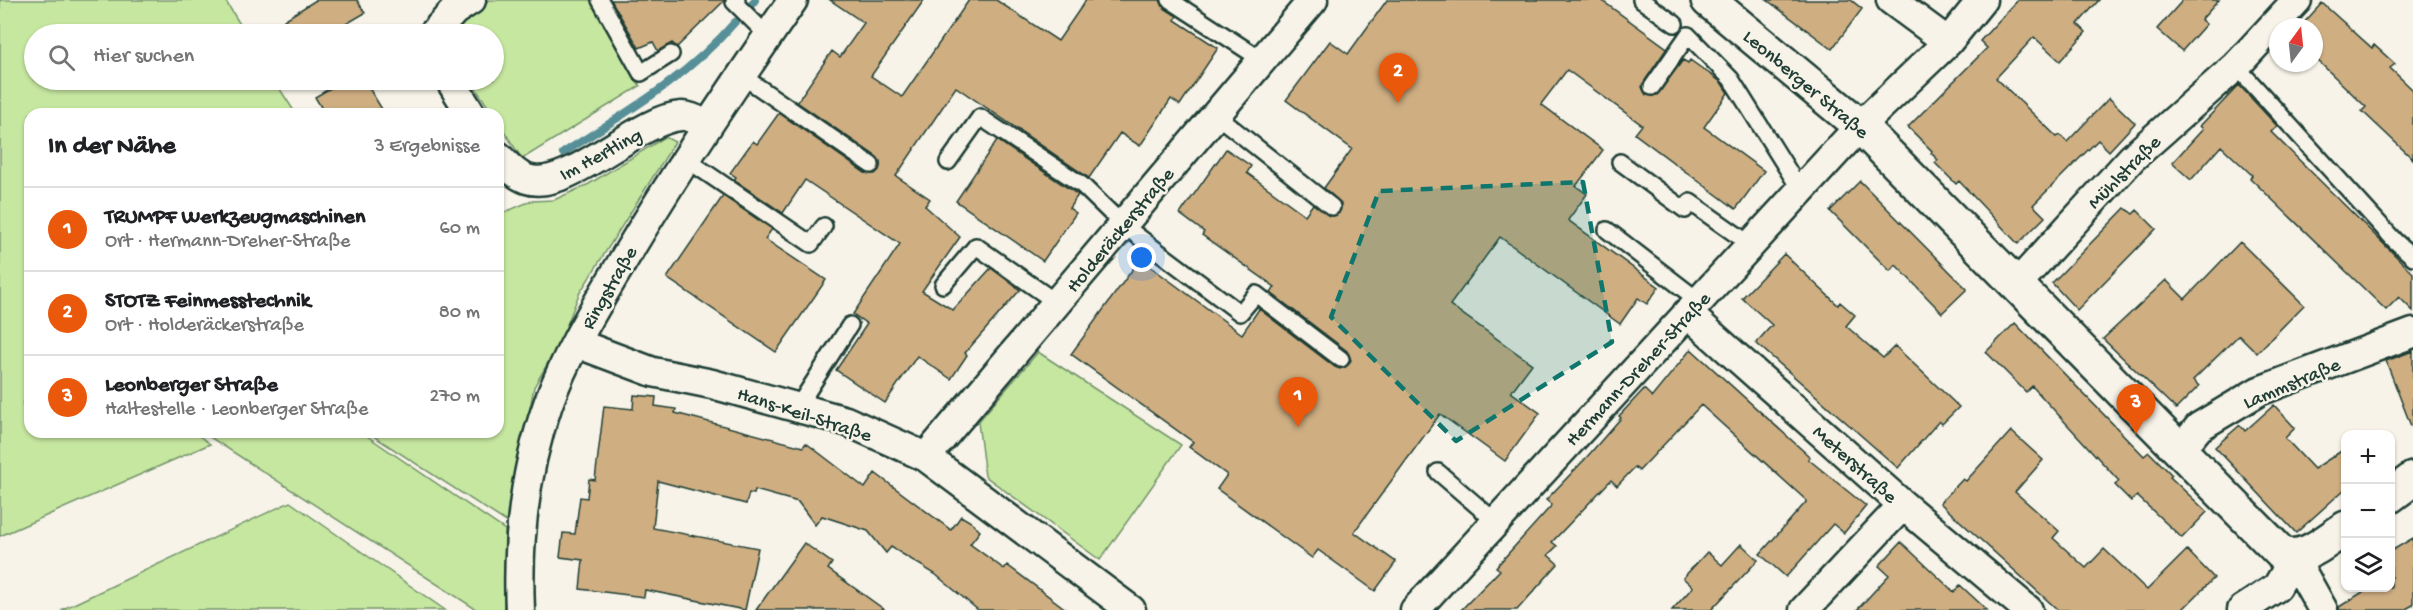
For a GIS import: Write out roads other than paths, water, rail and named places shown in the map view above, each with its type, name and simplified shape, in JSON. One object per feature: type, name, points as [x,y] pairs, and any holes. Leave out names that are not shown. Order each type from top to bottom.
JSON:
[{"type":"main road","name":"Leonberger Straße","points":[[1708,0],[1860,126],[2018,283],[2282,554],[2294,558]]},
{"type":"main road","points":[[2395,493],[2413,480]]},
{"type":"main road","points":[[2294,558],[2303,555],[2341,531]]},
{"type":"street","points":[[442,24],[454,11],[471,0]]},
{"type":"street","name":"Ringstraße","points":[[520,610],[518,572],[523,513],[547,406],[576,343],[686,159],[793,0]]},
{"type":"street","name":"Holderäckerstraße","points":[[926,457],[1313,0]]},
{"type":"street","points":[[1891,0],[1948,42]]},
{"type":"street","name":"Hermann-Dreher-Straße","points":[[1415,610],[1860,126],[1948,42],[1982,0]]},
{"type":"street","name":"Mühlstraße","points":[[2018,283],[2132,158],[2236,66],[2297,0]]},
{"type":"street","points":[[456,90],[467,108]]},
{"type":"street","name":"Im Hertling","points":[[504,161],[528,179],[549,179],[567,172],[657,123],[683,115],[707,125]]},
{"type":"street","name":"Meterstraße","points":[[1693,307],[1903,505],[2028,610]]},
{"type":"street","name":"Lammstraße","points":[[2181,449],[2199,427],[2259,391],[2413,333]]},
{"type":"street","name":"Hans-Keil-Straße","points":[[576,343],[653,372],[712,384],[846,422],[926,457],[1131,610]]},
{"type":"street","points":[[1804,610],[1903,505]]},
{"type":"street","points":[[2242,610],[2277,587],[2294,558]]},
{"type":"street","points":[[2294,558],[2323,610]]},
{"type":"lane","points":[[600,0],[641,73],[671,54]]},
{"type":"lane","points":[[737,0],[734,2],[768,36]]},
{"type":"lane","points":[[1170,0],[1262,60]]},
{"type":"lane","points":[[1641,0],[1675,24]]},
{"type":"lane","points":[[1653,87],[1688,35],[1731,79],[1801,191]]},
{"type":"lane","points":[[2236,66],[2395,241],[2413,257]]},
{"type":"lane","points":[[741,75],[871,165]]},
{"type":"lane","points":[[1216,115],[1332,207]]},
{"type":"lane","points":[[948,162],[980,117],[1082,184],[1123,225],[1240,313],[1256,294],[1341,359]]},
{"type":"lane","points":[[686,159],[811,244],[824,226]]},
{"type":"lane","points":[[1620,162],[1685,210],[1690,202],[1750,245]]},
{"type":"lane","points":[[1607,230],[1693,307]]},
{"type":"lane","points":[[943,285],[976,246],[1057,303]]},
{"type":"lane","points":[[797,408],[850,325]]},
{"type":"lane","points":[[1438,472],[1496,522]]},
{"type":"waterway","points":[[752,4],[755,0]]},
{"type":"waterway","points":[[563,153],[654,94],[697,60],[735,22]]},
{"type":"place","name":"STOTZ Feinmesstechnik","points":[[1398,103]]},
{"type":"place","name":"TRUMPF Werkzeugmaschinen","points":[[1298,427]]},
{"type":"place","name":"Leonberger Straße","points":[[2136,434]]}]
